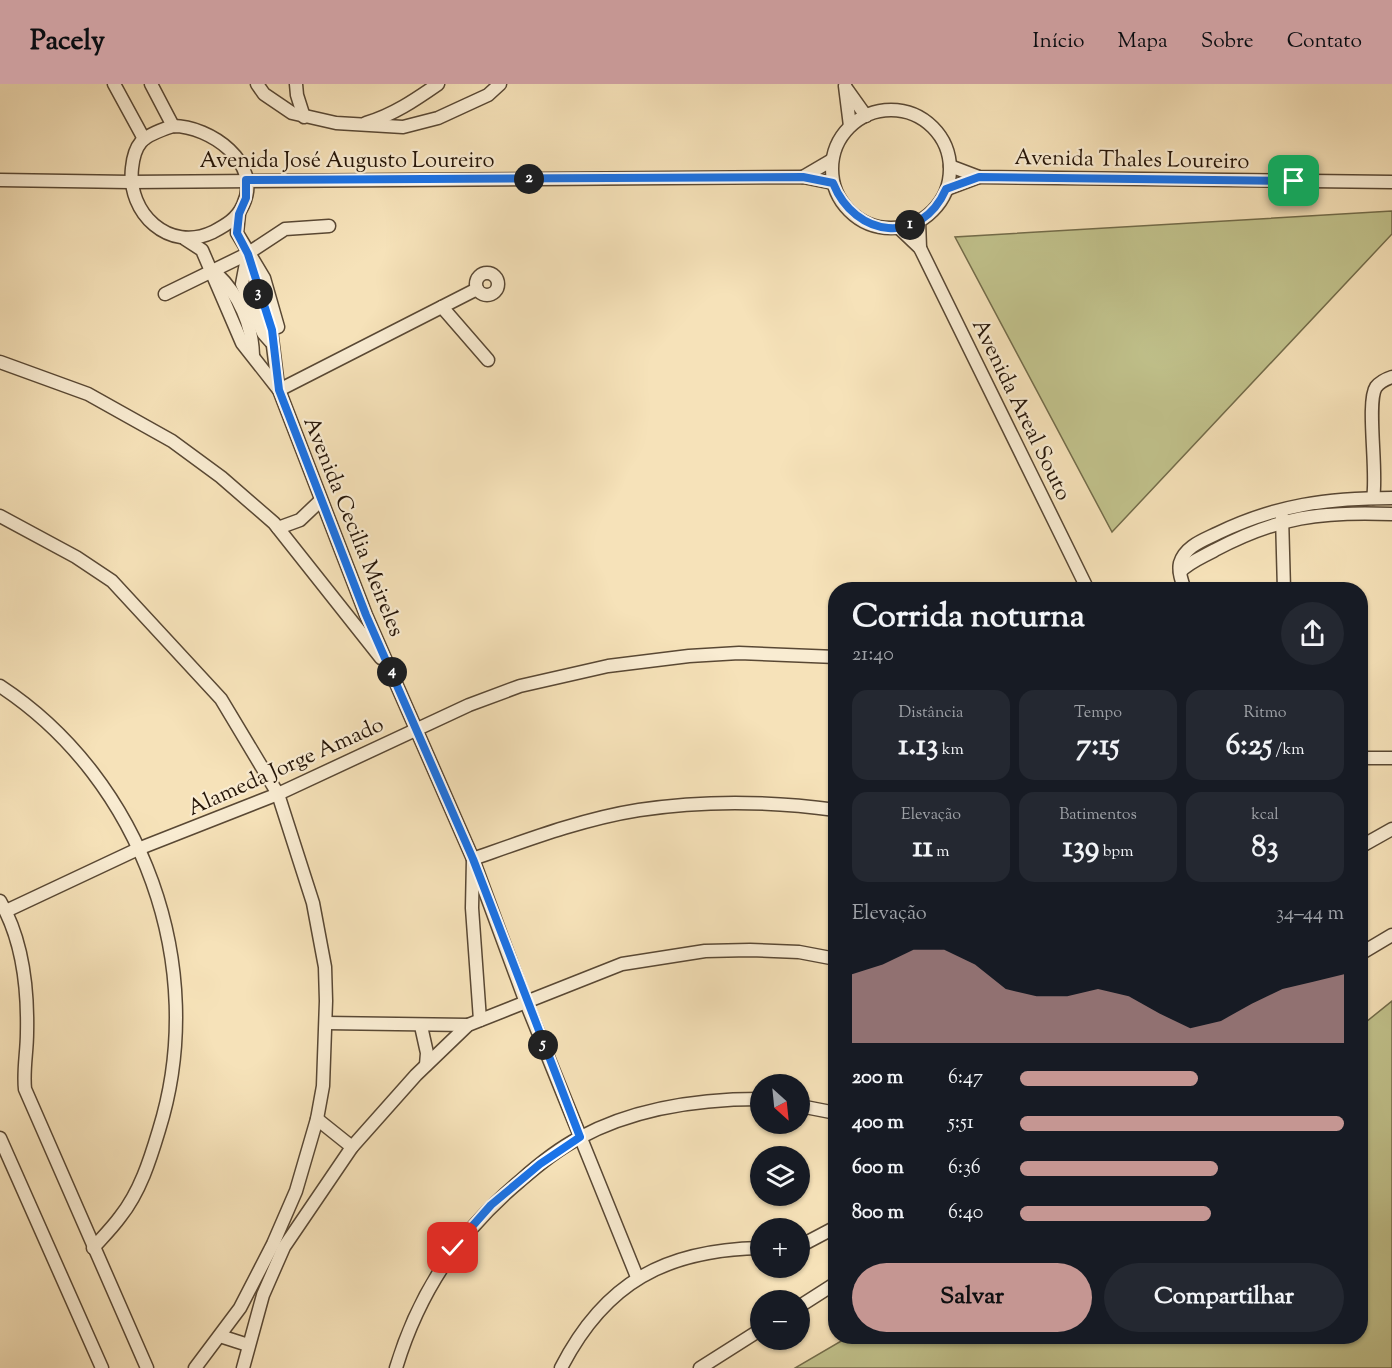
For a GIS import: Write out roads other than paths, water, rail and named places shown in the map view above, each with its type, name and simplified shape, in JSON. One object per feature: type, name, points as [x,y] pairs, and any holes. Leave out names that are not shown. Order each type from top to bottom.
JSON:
[{"type":"street","points":[[114,84],[144,139]]},
{"type":"street","points":[[257,84],[284,109],[304,117],[379,127],[416,125],[488,95],[500,84]]},
{"type":"street","points":[[296,84],[304,117]]},
{"type":"street","points":[[364,124],[384,118],[438,84]]},
{"type":"street","points":[[845,85],[866,116]]},
{"type":"street","points":[[845,85],[850,126]]},
{"type":"street","points":[[156,86],[174,126]]},
{"type":"street","points":[[891,110],[904,112],[921,119],[936,131],[943,142],[950,166],[946,189],[939,204],[919,221],[899,228],[882,228],[865,223],[850,213],[839,200],[833,183],[832,160],[838,141],[850,126],[866,116],[891,110]]},
{"type":"street","points":[[174,126],[198,129],[223,142],[232,153],[246,180],[246,198],[239,214],[237,233],[264,278],[244,301],[213,272],[202,250],[184,239],[158,229],[146,218],[138,206],[130,182],[133,157],[144,139],[174,126]]},
{"type":"street","points":[[803,177],[832,160]]},
{"type":"street","name":"Avenida Thales Loureiro","points":[[950,166],[979,177],[1392,182]]},
{"type":"street","name":"Avenida José Augusto Loureiro","points":[[0,180],[130,182],[803,177],[833,183]]},
{"type":"street","name":"Avenida Thales Loureiro","points":[[946,189],[979,177]]},
{"type":"street","points":[[184,239],[205,236],[227,224],[239,214]]},
{"type":"street","name":"Avenida Areal Souto","points":[[919,221],[920,248]]},
{"type":"street","points":[[165,294],[248,254],[285,229],[329,226]]},
{"type":"street","name":"Avenida Areal Souto","points":[[899,228],[920,248],[1084,582]]},
{"type":"street","points":[[244,301],[242,284],[248,254]]},
{"type":"street","points":[[279,390],[477,289]]},
{"type":"street","name":"Avenida Cecilia Meireles","points":[[244,301],[278,327],[271,342]]},
{"type":"street","name":"Avenida Cecilia Meireles","points":[[244,301],[271,342],[279,390],[366,615],[418,729],[473,859],[525,1000],[637,1277]]},
{"type":"street","name":"Avenida Cecilia Meireles","points":[[244,301],[242,343],[279,390]]},
{"type":"street","points":[[442,306],[488,360]]},
{"type":"street","points":[[0,362],[88,394],[172,441],[221,477],[278,528],[392,673]]},
{"type":"street","points":[[1373,498],[1376,482],[1374,393],[1383,381],[1392,378]]},
{"type":"street","points":[[1183,582],[1180,572],[1185,552],[1196,544],[1243,521],[1282,507],[1392,498]]},
{"type":"street","points":[[278,528],[300,520],[321,500]]},
{"type":"street","points":[[1282,507],[1284,582]]},
{"type":"street","points":[[1180,572],[1191,563],[1249,532],[1283,521],[1313,515],[1392,514]]},
{"type":"street","points":[[0,516],[67,552],[112,581],[221,699],[278,794],[313,903],[325,967],[326,1023],[323,1086],[317,1119],[296,1191],[240,1308],[195,1368]]},
{"type":"street","name":"Alameda Jorge Amado","points":[[3,906],[138,849],[278,794],[469,705],[520,686],[608,666],[689,656],[739,653],[828,657]]},
{"type":"street","points":[[0,686],[43,720],[96,775],[111,795],[156,891],[171,949],[177,994],[172,1072],[166,1108],[141,1180],[121,1217],[93,1248]]},
{"type":"street","points":[[1368,758],[1392,758]]},
{"type":"street","points":[[480,1020],[472,908],[473,859],[555,831],[638,810],[722,802],[790,804],[828,809]]},
{"type":"street","points":[[1368,842],[1392,829]]},
{"type":"street","points":[[3,906],[24,975],[28,1010],[23,1075],[25,1089],[147,1368]]},
{"type":"street","points":[[1368,949],[1392,935]]},
{"type":"street","points":[[243,1368],[257,1314],[284,1247],[352,1147],[426,1065],[468,1025],[525,1000],[622,964],[705,951],[799,952],[828,957]]},
{"type":"street","points":[[326,1023],[468,1025]]},
{"type":"street","points":[[421,1026],[426,1044],[426,1065]]},
{"type":"street","points":[[396,1368],[419,1305],[453,1248],[491,1205],[540,1164],[580,1137],[630,1118],[675,1105],[718,1099],[750,1099]]},
{"type":"street","points":[[810,1108],[828,1111]]},
{"type":"street","points":[[317,1119],[352,1147]]},
{"type":"street","points":[[0,1138],[102,1368]]},
{"type":"street","points":[[810,1241],[828,1231]]},
{"type":"street","points":[[561,1368],[579,1336],[604,1304],[637,1277],[696,1254],[750,1249]]},
{"type":"street","points":[[810,1300],[828,1288]]},
{"type":"street","points":[[240,1308],[257,1314]]},
{"type":"street","points":[[220,1336],[248,1345]]},
{"type":"street","points":[[700,1368],[750,1336]]}]
